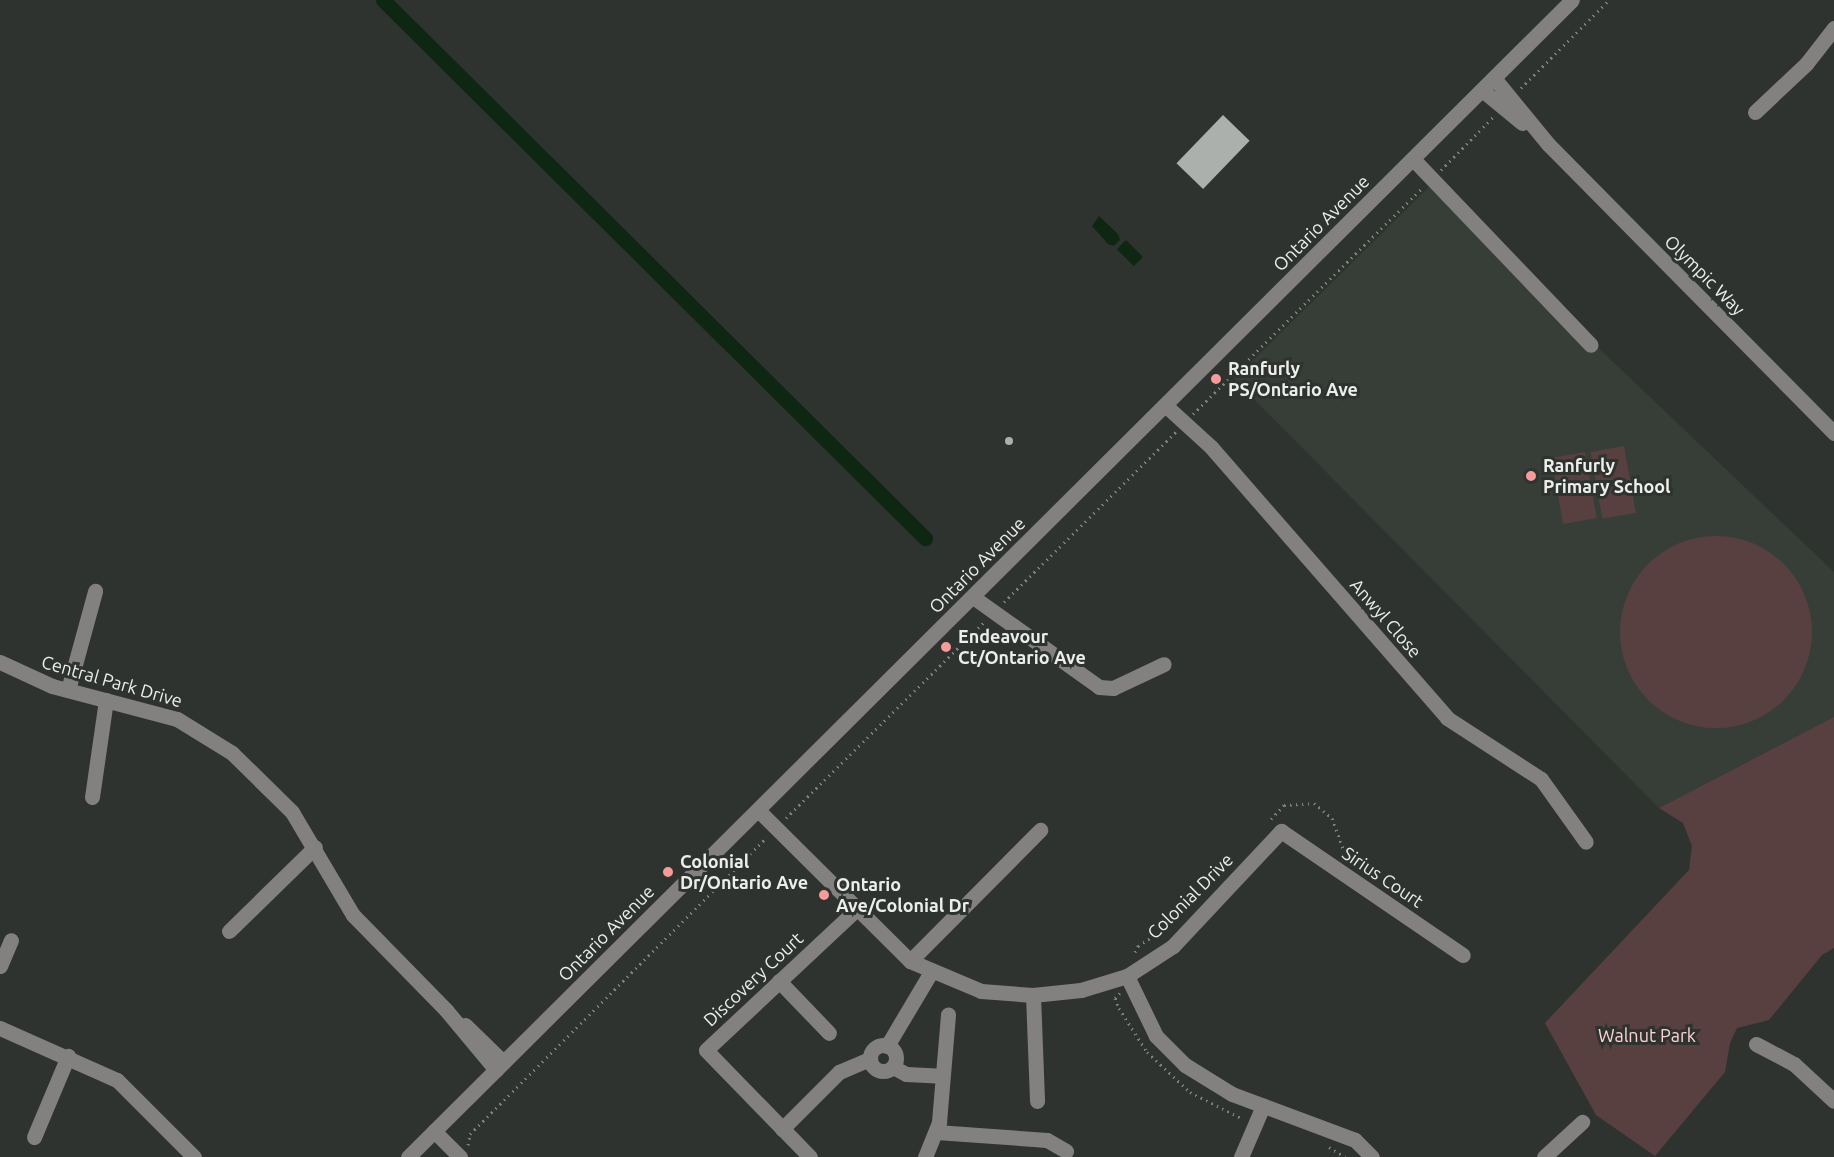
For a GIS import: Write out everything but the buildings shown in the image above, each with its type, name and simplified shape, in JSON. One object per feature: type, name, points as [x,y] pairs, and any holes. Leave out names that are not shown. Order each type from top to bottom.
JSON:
[{"type":"street","name":"Ontario Avenue","points":[[408,1157],[1572,0]]},
{"type":"street","points":[[1755,112],[1806,64],[1834,28]]},
{"type":"street","name":"Olympic Way","points":[[1494,78],[1506,103]]},
{"type":"street","name":"Olympic Way","points":[[1482,90],[1506,103],[1833,429]]},
{"type":"street","points":[[1413,159],[1591,345]]},
{"type":"street","name":"Anwyl Close","points":[[1166,405],[1185,422],[1447,718],[1541,778],[1586,842]]},
{"type":"street","points":[[68,690],[95,591]]},
{"type":"street","points":[[973,597],[1099,687],[1113,687],[1164,664]]},
{"type":"street","name":"Central Park Drive","points":[[0,662],[30,678],[68,690],[156,711],[215,741],[292,812],[315,847],[353,915],[500,1066]]},
{"type":"street","points":[[92,797],[105,700]]},
{"type":"street","name":"Colonial Drive","points":[[758,810],[781,823],[910,961],[931,972],[981,991],[1033,995],[1082,990],[1127,976],[1173,946],[1281,831]]},
{"type":"street","points":[[910,961],[1040,830]]},
{"type":"street","name":"Sirius Court","points":[[1281,831],[1463,955]]},
{"type":"street","points":[[228,931],[315,847]]},
{"type":"street","name":"Discovery Court","points":[[810,1157],[706,1050],[858,908]]},
{"type":"street","points":[[0,966],[11,940]]},
{"type":"street","points":[[782,1129],[838,1072],[870,1059],[875,1048],[887,1046],[931,972]]},
{"type":"street","points":[[1127,976],[1156,1036],[1185,1065],[1232,1094],[1355,1140],[1372,1157]]},
{"type":"street","points":[[779,981],[829,1033]]},
{"type":"street","points":[[1033,995],[1037,1101]]},
{"type":"street","points":[[925,1157],[936,1131],[948,1014]]},
{"type":"street","points":[[0,1028],[68,1056],[117,1080],[194,1157]]},
{"type":"street","points":[[1756,1044],[1794,1064],[1834,1101]]},
{"type":"street","points":[[887,1046],[895,1055],[893,1067]]},
{"type":"street","points":[[33,1137],[68,1056]]},
{"type":"street","points":[[870,1059],[882,1071],[893,1067],[906,1074],[941,1076]]},
{"type":"street","points":[[1241,1157],[1263,1106]]},
{"type":"street","points":[[1544,1157],[1582,1122]]},
{"type":"street","points":[[435,1131],[459,1156]]},
{"type":"street","points":[[936,1131],[1047,1140],[1066,1151]]},
{"type":"path","points":[[459,1156],[468,1146],[470,1134],[1609,0]]},
{"type":"path","points":[[1266,824],[1284,805],[1314,803],[1332,818],[1342,849]]},
{"type":"path","points":[[781,823],[793,827]]},
{"type":"path","points":[[1133,958],[1138,946],[1176,920]]},
{"type":"shaded area","name":"Ranfurly Primary School","points":[[1429,187],[1834,572],[1834,717],[1659,808],[1234,379]]},
{"type":"shaded area","points":[[1099,216],[1118,234],[1120,240],[1114,246],[1108,244],[1092,226]]},
{"type":"shaded area","points":[[1126,240],[1143,257],[1134,266],[1117,249]]},
{"type":"green space","points":[[1624,446],[1636,513],[1602,519],[1591,452]]},
{"type":"green space","points":[[1585,452],[1597,518],[1563,524],[1552,458]]},
{"type":"green space","points":[[1707,536],[1725,536],[1753,543],[1770,552],[1784,564],[1796,578],[1805,595],[1812,632],[1805,669],[1796,686],[1784,700],[1770,712],[1753,721],[1725,728],[1707,728],[1679,721],[1662,712],[1636,686],[1624,660],[1620,641],[1620,623],[1627,595],[1636,578],[1662,552],[1688,540]]},
{"type":"green space","name":"Walnut Park","points":[[1834,717],[1834,948],[1822,955],[1769,1020],[1737,1028],[1730,1043],[1725,1072],[1655,1156],[1596,1115],[1545,1023],[1689,870],[1692,846],[1683,823],[1659,808]]},
{"type":"waterway","points":[[383,0],[925,538]]},
{"type":"place","name":"Ranfurly PS/Ontario Ave","points":[[1216,379]]},
{"type":"place","name":"Ranfurly Primary School","points":[[1531,476]]},
{"type":"place","name":"Endeavour Ct/Ontario Ave","points":[[946,647]]},
{"type":"place","name":"Colonial Dr/Ontario Ave","points":[[668,872]]},
{"type":"place","name":"Ontario Ave/Colonial Dr","points":[[824,895]]}]
